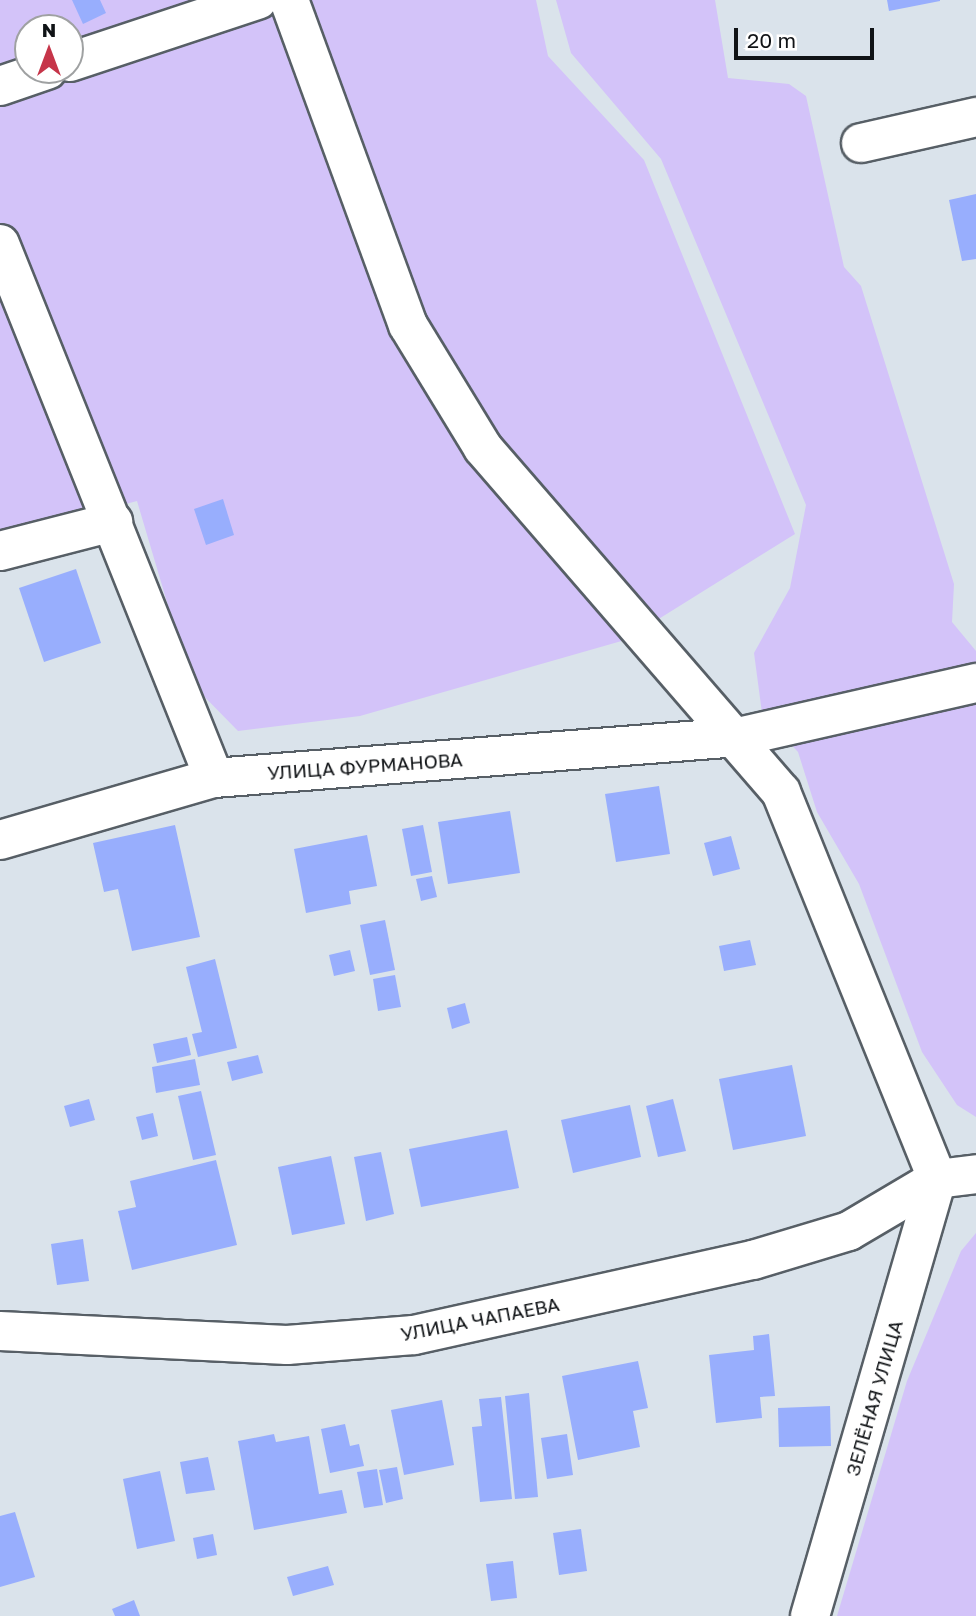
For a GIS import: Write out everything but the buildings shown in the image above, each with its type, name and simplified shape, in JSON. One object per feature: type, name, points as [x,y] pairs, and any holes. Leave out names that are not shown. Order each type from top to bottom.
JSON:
[{"type":"street","points":[[84,57],[258,0]]},
{"type":"street","points":[[289,0],[408,325],[484,448],[738,737],[781,792],[937,1179],[976,1174]]},
{"type":"street","points":[[861,143],[976,117]]},
{"type":"street","points":[[0,244],[214,778]]},
{"type":"street","points":[[0,551],[113,522]]},
{"type":"street","name":"УЛИЦА ФУРМАНОВА","points":[[0,840],[214,778],[738,737],[976,684]]},
{"type":"street","name":"УЛИЦА ЧАПАЕВА","points":[[0,1331],[286,1345],[414,1335],[753,1260],[849,1231],[937,1179]]},
{"type":"street","name":"ЗЕЛЁНАЯ УЛИЦА","points":[[810,1616],[937,1179]]},
{"type":"shaded area","points":[[0,0],[536,0],[548,56],[644,160],[795,534],[625,640],[360,716],[238,731],[191,683],[137,501],[0,537]]},
{"type":"shaded area","points":[[556,0],[715,0],[728,78],[789,84],[806,96],[844,267],[861,286],[954,584],[952,622],[976,651],[976,1117],[957,1105],[922,1052],[859,884],[817,812],[798,752],[762,713],[754,653],[790,588],[806,505],[661,159],[571,53]]},
{"type":"shaded area","points":[[976,1233],[976,1616],[837,1616],[907,1381],[961,1251]]}]
